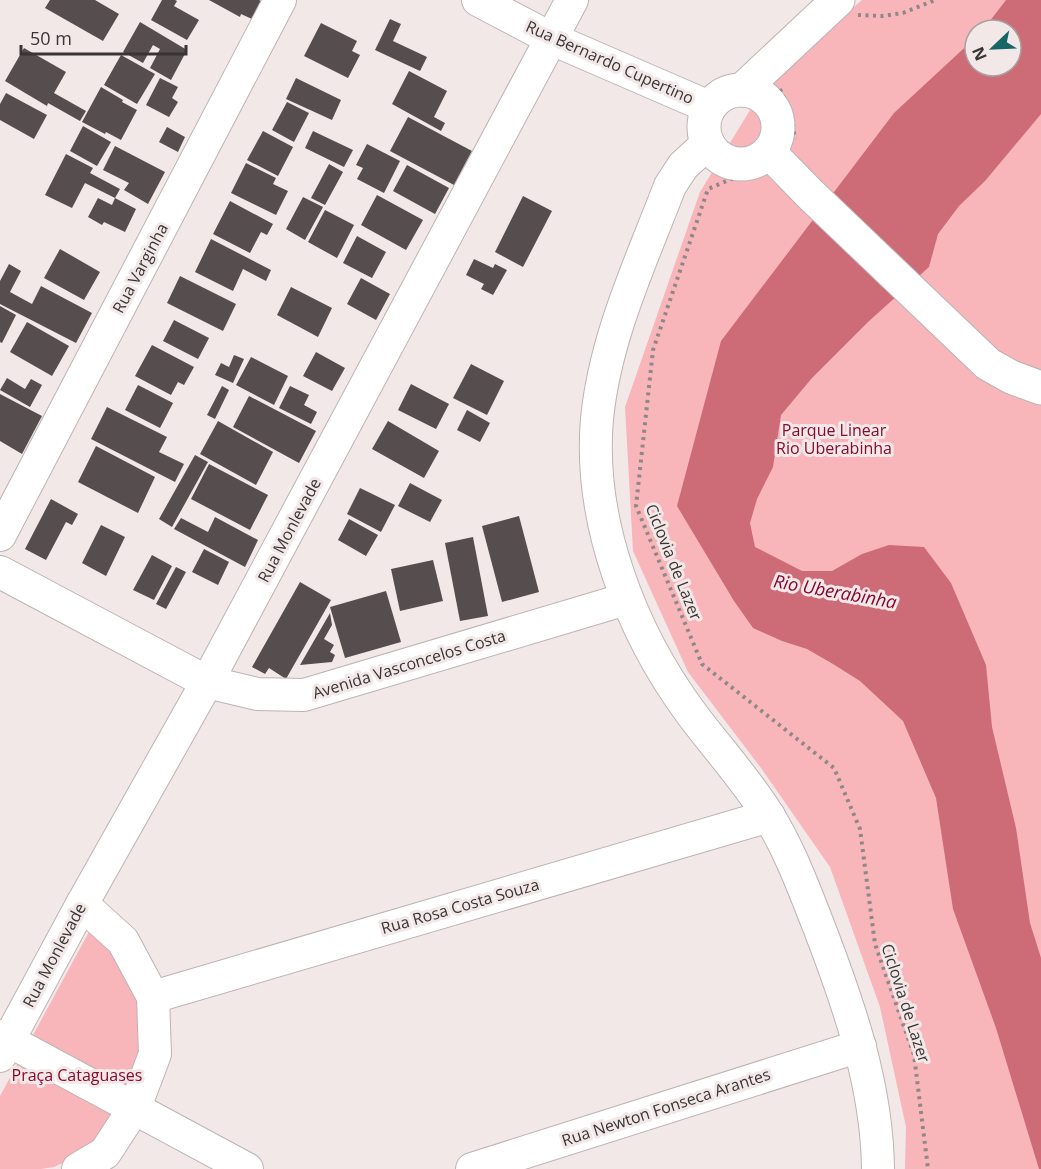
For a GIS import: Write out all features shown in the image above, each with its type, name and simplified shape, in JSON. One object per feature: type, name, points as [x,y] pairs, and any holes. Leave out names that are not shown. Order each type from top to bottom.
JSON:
[{"type":"main road","points":[[742,90],[843,9]]},
{"type":"main road","points":[[776,159],[740,164],[726,161],[718,156],[708,143],[704,124],[710,107],[716,99],[728,92],[742,90],[758,94],[771,105],[778,122],[776,159],[810,195],[988,364],[1011,377],[1041,388]]},
{"type":"street","name":"Rua Varginha","points":[[0,535],[280,0]]},
{"type":"street","name":"Rua Bernardo Cupertino","points":[[478,0],[552,39],[710,107]]},
{"type":"street","name":"Rua Monlevade","points":[[3,1044],[207,682],[572,0]]},
{"type":"street","points":[[708,143],[683,166],[670,186],[612,337],[597,419],[597,479],[605,526],[626,599],[654,656],[690,711],[769,816],[799,877],[827,949],[860,1046],[873,1100],[878,1169]]},
{"type":"street","name":"Avenida Vasconcelos Costa","points":[[0,572],[207,682],[257,694],[304,695],[626,599]]},
{"type":"street","name":"Rua Rosa Costa Souza","points":[[153,997],[769,816]]},
{"type":"street","points":[[78,1169],[105,1153],[135,1107],[155,1054],[153,997],[123,941],[82,904]]},
{"type":"street","points":[[3,1044],[135,1107],[247,1169]]},
{"type":"street","name":"Rua Newton Fonseca Arantes","points":[[472,1169],[860,1046]]},
{"type":"path","points":[[843,9],[861,15],[882,16],[903,13],[935,0]]},
{"type":"path","points":[[776,159],[795,154],[795,135],[791,115],[779,87]]},
{"type":"path","name":"Ciclovia de Lazer","points":[[776,159],[770,181],[752,175],[738,176],[708,189],[653,350],[636,506],[702,664],[834,768],[860,829],[874,944],[914,1055],[928,1169]]},
{"type":"green space","name":"Parque Linear Rio Uberabinha","points":[[862,0],[1041,0],[1041,1169],[905,1169],[906,1127],[880,1007],[830,867],[761,768],[688,672],[633,551],[625,407],[700,192],[769,79]]},
{"type":"green space","name":"Praça Cataguases","points":[[90,930],[115,950],[144,999],[149,1053],[98,1146],[54,1167],[0,1169],[0,1096]]},
{"type":"water","name":"Rio Uberabinha","points":[[1006,0],[1041,0],[1041,114],[985,181],[959,206],[938,234],[929,267],[868,322],[812,378],[781,415],[773,467],[757,499],[750,523],[755,547],[802,571],[832,571],[862,554],[889,545],[924,547],[951,583],[986,665],[992,727],[1016,828],[1030,923],[1041,958],[1041,1169],[1039,1169],[996,1028],[953,909],[936,798],[903,721],[860,681],[833,664],[807,649],[753,628],[734,601],[677,506],[721,341],[894,113],[963,49],[963,78],[1023,78],[1023,18],[992,18]]},
{"type":"building","points":[[50,0],[95,0],[119,14],[103,41],[45,8]]},
{"type":"building","points":[[162,0],[177,1],[174,6],[199,20],[187,40],[151,20]]},
{"type":"building","points":[[209,0],[261,1],[252,19],[241,14],[240,17]]},
{"type":"building","points":[[390,19],[401,24],[393,41],[427,57],[420,71],[375,50]]},
{"type":"building","points":[[140,22],[187,50],[171,80],[150,68],[160,49],[153,45],[143,63],[123,52]]},
{"type":"building","points":[[321,23],[357,41],[352,51],[360,55],[348,78],[304,56]]},
{"type":"building","points":[[24,48],[66,72],[54,93],[86,111],[80,121],[48,103],[47,106],[5,81]]},
{"type":"building","points":[[121,55],[155,74],[137,104],[104,85]]},
{"type":"building","points":[[409,71],[447,91],[434,117],[445,123],[441,131],[392,104]]},
{"type":"building","points":[[160,78],[178,87],[172,98],[178,102],[169,117],[146,105]]},
{"type":"building","points":[[296,78],[341,100],[332,120],[286,99]]},
{"type":"building","points":[[101,87],[137,110],[121,140],[82,122]]},
{"type":"building","points":[[6,93],[47,115],[34,139],[0,120],[0,104]]},
{"type":"building","points":[[287,102],[309,113],[294,142],[272,130]]},
{"type":"building","points":[[408,117],[472,151],[454,185],[390,151]]},
{"type":"building","points":[[83,126],[111,142],[97,166],[70,151]]},
{"type":"building","points":[[167,127],[185,137],[178,152],[159,142]]},
{"type":"building","points":[[263,131],[293,147],[278,176],[247,160]]},
{"type":"building","points":[[313,131],[353,150],[344,167],[305,148]]},
{"type":"building","points":[[367,144],[400,161],[384,193],[357,179],[363,168],[356,165]]},
{"type":"building","points":[[115,146],[165,172],[148,204],[124,190],[129,183],[103,170]]},
{"type":"building","points":[[66,154],[93,168],[90,173],[120,189],[115,198],[85,183],[72,208],[45,195]]},
{"type":"building","points":[[246,163],[276,178],[273,184],[288,191],[276,215],[231,193]]},
{"type":"building","points":[[329,164],[343,172],[325,205],[311,198]]},
{"type":"building","points":[[407,165],[449,188],[435,214],[393,191]]},
{"type":"building","points":[[377,195],[423,220],[406,250],[361,225]]},
{"type":"building","points":[[523,196],[552,211],[523,267],[495,252]]},
{"type":"building","points":[[303,197],[323,207],[305,240],[286,229]]},
{"type":"building","points":[[98,198],[112,205],[115,198],[136,209],[125,232],[104,222],[102,225],[88,217]]},
{"type":"building","points":[[230,201],[273,224],[267,235],[261,232],[250,253],[213,234]]},
{"type":"building","points":[[325,210],[354,225],[337,258],[308,242]]},
{"type":"building","points":[[357,236],[386,252],[372,278],[343,263]]},
{"type":"building","points":[[211,239],[271,270],[266,281],[243,269],[233,291],[195,272]]},
{"type":"building","points":[[60,249],[100,272],[84,300],[44,278]]},
{"type":"building","points":[[474,259],[493,268],[495,264],[507,270],[493,295],[481,289],[484,284],[466,275]]},
{"type":"building","points":[[9,264],[21,271],[10,292],[32,304],[41,286],[92,313],[76,343],[0,304],[0,281]]},
{"type":"building","points":[[180,276],[236,304],[223,331],[167,303]]},
{"type":"building","points":[[361,278],[390,294],[376,320],[347,304]]},
{"type":"building","points":[[291,287],[332,308],[318,337],[277,315]]},
{"type":"building","points":[[0,306],[16,315],[2,343],[0,342]]},
{"type":"building","points":[[174,320],[209,338],[198,359],[163,341]]},
{"type":"building","points":[[27,322],[69,346],[52,376],[10,352]]},
{"type":"building","points":[[152,345],[194,367],[184,385],[178,382],[171,395],[135,376]]},
{"type":"building","points":[[316,352],[345,368],[332,391],[303,376]]},
{"type":"building","points":[[234,355],[244,359],[233,383],[215,375],[221,363],[229,367]]},
{"type":"building","points":[[251,357],[288,376],[274,405],[236,385]]},
{"type":"building","points":[[471,364],[504,381],[487,415],[453,398]]},
{"type":"building","points":[[7,378],[25,389],[31,379],[42,385],[30,407],[0,390]]},
{"type":"building","points":[[411,384],[449,404],[436,429],[398,410]]},
{"type":"building","points":[[138,385],[173,403],[160,428],[125,410]]},
{"type":"building","points":[[222,386],[229,390],[215,419],[207,415]]},
{"type":"building","points":[[290,386],[309,395],[304,405],[317,412],[311,424],[279,408]]},
{"type":"building","points":[[0,394],[42,416],[22,454],[0,441]]},
{"type":"building","points":[[249,396],[316,431],[299,463],[233,427]]},
{"type":"building","points":[[107,407],[167,437],[159,452],[184,464],[175,482],[91,439]]},
{"type":"building","points":[[467,410],[490,423],[480,442],[457,430]]},
{"type":"building","points":[[218,421],[273,452],[256,485],[200,454]]},
{"type":"building","points":[[388,421],[439,451],[424,478],[372,449]]},
{"type":"building","points":[[96,446],[155,477],[138,513],[78,482]]},
{"type":"building","points":[[195,455],[208,462],[172,527],[159,519]]},
{"type":"building","points":[[209,464],[268,495],[250,530],[191,499]]},
{"type":"building","points":[[410,483],[442,500],[430,522],[398,506]]},
{"type":"building","points":[[360,488],[395,505],[381,532],[347,514]]},
{"type":"building","points":[[51,499],[78,514],[72,525],[66,522],[46,560],[25,549]]},
{"type":"building","points":[[519,516],[539,592],[502,602],[482,526]]},
{"type":"building","points":[[215,517],[258,540],[245,567],[174,529],[181,518],[208,532]]},
{"type":"building","points":[[349,519],[378,535],[366,556],[338,540]]},
{"type":"building","points":[[101,525],[125,537],[106,576],[82,563]]},
{"type":"building","points":[[473,537],[488,616],[460,621],[445,543]]},
{"type":"building","points":[[204,549],[229,562],[218,585],[192,572]]},
{"type":"building","points":[[152,555],[172,566],[154,600],[133,590]]},
{"type":"building","points":[[433,560],[443,601],[400,611],[391,569]]},
{"type":"building","points":[[176,567],[186,572],[166,609],[156,604]]},
{"type":"building","points":[[300,582],[331,600],[286,679],[269,668],[265,674],[252,667]]},
{"type":"building","points":[[386,591],[401,642],[345,658],[330,607]]},
{"type":"building","points":[[330,613],[332,625],[324,639],[334,645],[330,652],[335,655],[332,662],[300,665]]}]
